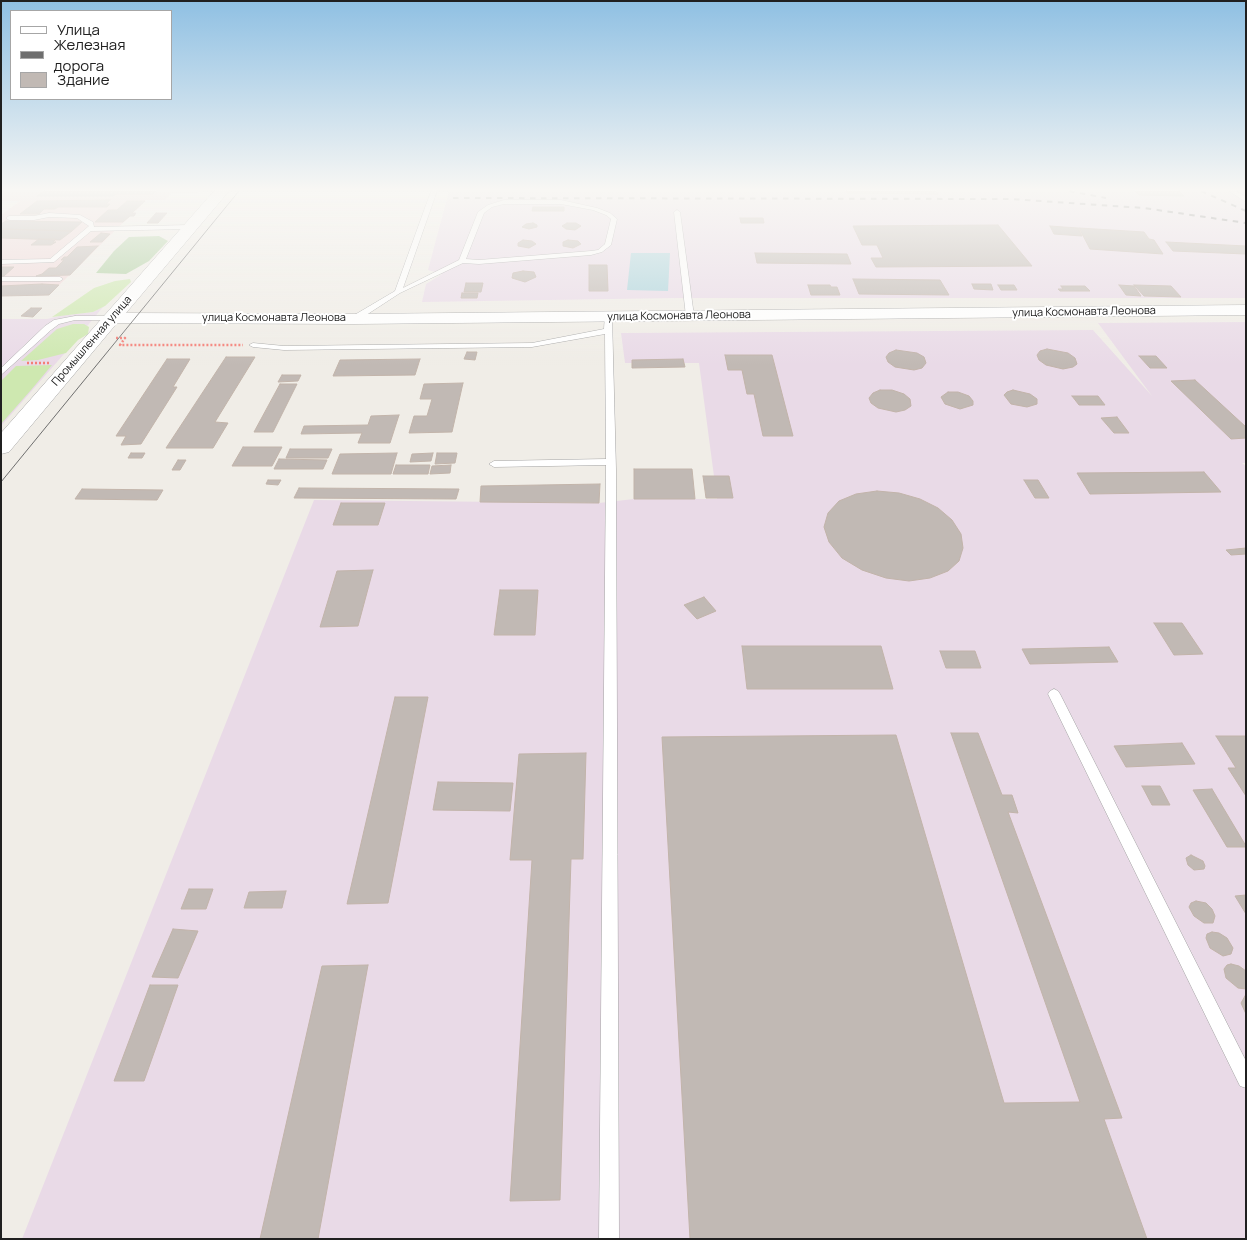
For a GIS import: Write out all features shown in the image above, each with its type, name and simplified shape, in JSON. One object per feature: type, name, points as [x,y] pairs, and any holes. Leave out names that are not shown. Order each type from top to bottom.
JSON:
[{"type":"street","name":"Промышленная улица","points":[[4,441],[112,328],[173,249]]},
{"type":"street","name":"улица Космонавта Леонова","points":[[112,328],[354,319],[608,324],[690,316],[1246,310]]},
{"type":"lane","points":[[1,262],[52,261],[66,249]]},
{"type":"lane","points":[[398,292],[413,249]]},
{"type":"lane","points":[[462,261],[466,249]]},
{"type":"lane","points":[[354,319],[398,292],[462,261],[479,262],[591,253],[600,249]]},
{"type":"lane","points":[[682,249],[690,316]]},
{"type":"lane","points":[[26,273],[38,262]]},
{"type":"lane","points":[[1,279],[26,273],[60,279]]},
{"type":"lane","points":[[1,373],[48,328],[57,322],[75,318],[112,328]]},
{"type":"lane","points":[[253,345],[284,348],[532,345],[608,324],[610,462],[609,1239]]},
{"type":"lane","points":[[494,464],[610,462]]},
{"type":"lane","points":[[1054,694],[1246,1080]]},
{"type":"path","points":[[112,328],[125,338],[120,345],[253,345]]},
{"type":"path","points":[[11,363],[59,363]]},
{"type":"shaded area","points":[[1,249],[96,249],[49,295],[1,296]]},
{"type":"shaded area","points":[[434,249],[1246,249],[1246,298],[676,298],[422,302],[426,284],[442,274],[428,270]]},
{"type":"shaded area","points":[[103,307],[1,426],[1,319],[47,319],[63,315],[93,312]]},
{"type":"shaded area","points":[[1246,322],[1246,463],[1242,463],[1246,466],[1246,1239],[22,1239],[314,500],[599,503],[634,499],[717,499],[699,363],[625,363],[621,333],[1093,330],[1152,396],[1098,323]]},
{"type":"green space","points":[[116,249],[161,249],[149,261],[126,274],[96,273]]},
{"type":"green space","points":[[130,279],[131,282],[105,306],[93,312],[52,317],[94,288],[115,281]]},
{"type":"green space","points":[[73,324],[84,324],[89,327],[88,334],[78,340],[66,353],[38,360],[21,361],[57,329]]},
{"type":"green space","points":[[52,365],[1,424],[1,381],[16,366]]},
{"type":"water","points":[[631,253],[670,253],[668,291],[627,290]]},
{"type":"building","points":[[75,249],[95,249],[70,275],[36,276],[49,268],[56,268],[64,260],[61,260],[64,257],[67,257]]},
{"type":"building","points":[[879,249],[1018,249],[1032,266],[876,267],[871,258],[883,258]]},
{"type":"building","points":[[1090,249],[1160,249],[1163,254]]},
{"type":"building","points":[[1171,249],[1246,249],[1246,254],[1173,251]]},
{"type":"building","points":[[755,253],[847,254],[851,264],[757,263]]},
{"type":"building","points":[[589,265],[607,265],[608,291],[589,291]]},
{"type":"building","points":[[1,267],[14,267],[4,276],[1,276]]},
{"type":"building","points":[[523,271],[534,272],[536,277],[525,282],[512,278],[513,273]]},
{"type":"building","points":[[853,279],[940,280],[949,295],[859,294]]},
{"type":"building","points":[[466,283],[483,283],[481,292],[464,292]]},
{"type":"building","points":[[972,284],[991,284],[993,290],[974,289]]},
{"type":"building","points":[[59,285],[49,295],[1,296],[1,286]]},
{"type":"building","points":[[808,285],[830,285],[831,287],[837,287],[840,295],[811,295]]},
{"type":"building","points":[[998,285],[1014,285],[1017,290],[1001,290]]},
{"type":"building","points":[[1119,285],[1134,286],[1141,296],[1126,295]]},
{"type":"building","points":[[1134,285],[1171,286],[1181,297],[1144,296]]},
{"type":"building","points":[[1061,286],[1085,286],[1090,291],[1060,291],[1058,289],[1063,289]]},
{"type":"building","points":[[462,293],[478,293],[477,298],[461,298]]},
{"type":"building","points":[[31,308],[42,308],[33,317],[21,316]]},
{"type":"building","points":[[1047,349],[1068,353],[1075,358],[1077,364],[1063,369],[1046,365],[1039,360],[1037,355],[1040,351]]},
{"type":"building","points":[[896,350],[917,353],[924,357],[926,363],[922,368],[914,370],[895,367],[888,362],[886,357],[889,353]]},
{"type":"building","points":[[467,352],[477,352],[475,360],[464,359]]},
{"type":"building","points":[[725,355],[772,355],[793,436],[763,436],[754,394],[747,394],[742,370],[728,370]]},
{"type":"building","points":[[1139,356],[1156,356],[1167,368],[1150,368]]},
{"type":"building","points":[[226,357],[255,357],[215,422],[228,423],[213,448],[166,448]]},
{"type":"building","points":[[167,359],[190,359],[173,387],[177,387],[141,444],[121,445],[126,436],[116,436]]},
{"type":"building","points":[[420,359],[415,375],[333,376],[340,360]]},
{"type":"building","points":[[683,359],[685,367],[632,368],[632,360]]},
{"type":"building","points":[[282,375],[301,375],[298,381],[278,382]]},
{"type":"building","points":[[1195,380],[1246,427],[1246,438],[1231,439],[1171,381]]},
{"type":"building","points":[[463,383],[452,432],[409,433],[414,416],[427,416],[432,399],[420,399],[424,384]]},
{"type":"building","points":[[280,384],[297,384],[273,432],[254,432]]},
{"type":"building","points":[[880,390],[892,390],[904,394],[910,399],[911,406],[896,412],[878,408],[871,403],[869,398],[873,393]]},
{"type":"building","points":[[1013,390],[1030,394],[1037,399],[1037,404],[1027,407],[1011,404],[1004,395]]},
{"type":"building","points":[[948,392],[958,392],[969,396],[973,401],[973,405],[960,409],[945,404],[941,397]]},
{"type":"building","points":[[1072,396],[1098,396],[1105,405],[1079,405]]},
{"type":"building","points":[[399,415],[390,443],[358,443],[362,433],[301,434],[304,426],[368,425],[371,416]]},
{"type":"building","points":[[1117,417],[1129,433],[1114,433],[1101,418]]},
{"type":"building","points":[[243,447],[282,447],[272,466],[232,466]]},
{"type":"building","points":[[290,449],[332,449],[328,458],[286,458]]},
{"type":"building","points":[[131,453],[145,453],[142,458],[128,458]]},
{"type":"building","points":[[397,453],[391,474],[332,474],[340,454]]},
{"type":"building","points":[[433,453],[431,461],[410,462],[412,454]]},
{"type":"building","points":[[437,453],[457,453],[455,463],[435,464]]},
{"type":"building","points":[[279,459],[327,460],[323,469],[274,469]]},
{"type":"building","points":[[178,460],[186,460],[180,470],[172,470]]},
{"type":"building","points":[[396,465],[430,465],[428,474],[393,474]]},
{"type":"building","points":[[451,465],[450,473],[430,474],[432,466]]},
{"type":"building","points":[[634,469],[692,469],[695,499],[634,499]]},
{"type":"building","points":[[1204,472],[1221,492],[1090,494],[1077,473]]},
{"type":"building","points":[[703,476],[729,476],[733,498],[706,498]]},
{"type":"building","points":[[268,480],[281,480],[278,485],[266,484]]},
{"type":"building","points":[[1024,480],[1038,480],[1049,498],[1035,498]]},
{"type":"building","points":[[600,484],[599,503],[480,502],[481,486]]},
{"type":"building","points":[[299,488],[459,489],[456,499],[294,498]]},
{"type":"building","points":[[82,489],[163,490],[157,500],[75,499]]},
{"type":"building","points":[[877,491],[899,493],[920,499],[938,508],[952,520],[961,534],[963,548],[959,561],[948,571],[930,578],[909,581],[886,578],[862,570],[842,558],[829,542],[824,527],[828,513],[839,501],[856,494]]},
{"type":"building","points":[[341,503],[385,503],[378,525],[333,525]]},
{"type":"building","points":[[1246,548],[1246,554],[1231,555],[1226,550]]},
{"type":"building","points":[[373,570],[358,626],[320,627],[337,571]]},
{"type":"building","points":[[500,590],[538,590],[535,635],[494,635]]},
{"type":"building","points":[[704,597],[716,611],[697,619],[684,605]]},
{"type":"building","points":[[1154,623],[1182,623],[1203,654],[1174,655]]},
{"type":"building","points":[[742,646],[881,646],[893,689],[747,689]]},
{"type":"building","points":[[1109,647],[1118,662],[1030,664],[1022,649]]},
{"type":"building","points":[[940,651],[975,651],[981,668],[946,668]]},
{"type":"building","points":[[395,697],[428,697],[388,903],[347,904]]},
{"type":"building","points":[[951,733],[978,733],[1002,795],[1012,795],[1018,813],[1008,812],[1122,1118],[1104,1119],[1147,1239],[690,1239],[662,737],[896,735],[1004,1103],[1080,1102]]},
{"type":"building","points":[[1216,736],[1246,736],[1246,796],[1228,768],[1236,768]]},
{"type":"building","points":[[1182,743],[1195,764],[1126,767],[1114,746]]},
{"type":"building","points":[[586,753],[583,859],[571,859],[560,1200],[510,1201],[532,860],[510,860],[519,754]]},
{"type":"building","points":[[438,782],[513,783],[510,811],[433,810]]},
{"type":"building","points":[[1142,786],[1160,786],[1170,805],[1152,805]]},
{"type":"building","points":[[1212,789],[1246,847],[1227,847],[1193,790]]},
{"type":"building","points":[[1191,855],[1203,861],[1204,869],[1194,870],[1188,865],[1186,858]]},
{"type":"building","points":[[189,889],[213,889],[206,909],[181,909]]},
{"type":"building","points":[[286,891],[282,908],[244,908],[249,892]]},
{"type":"building","points":[[1246,895],[1246,914],[1235,896]]},
{"type":"building","points":[[1196,901],[1206,903],[1212,909],[1215,916],[1213,923],[1204,923],[1194,916],[1189,907],[1191,903]]},
{"type":"building","points":[[173,929],[198,931],[178,978],[152,977]]},
{"type":"building","points":[[1212,932],[1219,933],[1227,938],[1233,948],[1231,954],[1223,956],[1210,948],[1206,938],[1207,934]]},
{"type":"building","points":[[368,965],[318,1239],[260,1239],[322,966]]},
{"type":"building","points":[[1227,965],[1239,966],[1246,971],[1246,989],[1238,988],[1226,978],[1224,969]]},
{"type":"building","points":[[150,985],[178,985],[144,1081],[114,1081]]},
{"type":"building","points":[[1246,996],[1246,1014],[1241,1003]]},
{"type":"tram line","points":[[1,482],[192,249]]}]
